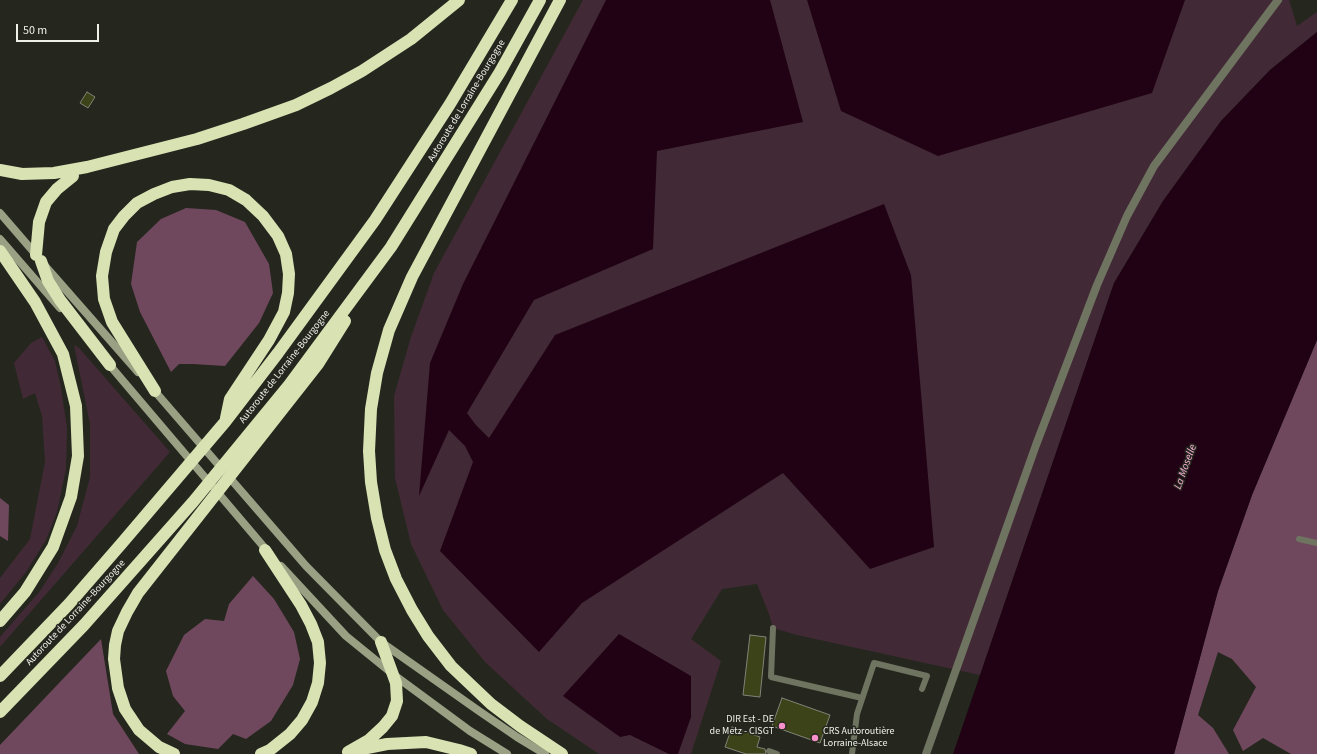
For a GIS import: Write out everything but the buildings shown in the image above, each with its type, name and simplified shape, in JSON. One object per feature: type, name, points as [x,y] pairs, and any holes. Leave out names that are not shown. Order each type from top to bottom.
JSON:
[{"type":"highway","points":[[0,170],[22,174],[54,172],[87,167],[197,138],[243,124],[296,105],[331,88],[374,63],[411,39],[459,0]]},
{"type":"highway","name":"Autoroute de Lorraine-Bourgogne","points":[[0,676],[69,604],[225,422],[278,353],[375,220],[450,104],[512,0]]},
{"type":"highway","name":"Autoroute de Lorraine-Bourgogne","points":[[0,712],[84,625],[193,502],[289,385],[391,247],[500,72],[540,0]]},
{"type":"highway","points":[[560,0],[412,277],[389,330],[377,373],[371,409],[369,452],[371,482],[377,518],[385,550],[406,598],[428,636],[451,666],[491,704],[520,726],[562,754]]},
{"type":"highway","points":[[74,176],[58,189],[46,202],[39,222],[38,258],[48,282],[60,300],[110,365]]},
{"type":"highway","points":[[155,391],[112,322],[104,299],[102,276],[106,252],[114,229],[137,203],[172,187],[190,184],[229,190],[246,200],[263,216],[278,236],[286,254],[289,274],[288,293],[284,312],[269,340],[230,399],[225,422]]},
{"type":"highway","points":[[174,754],[159,747],[139,730],[125,709],[118,688],[114,659],[118,631],[138,593],[318,364],[391,247]]},
{"type":"highway","points":[[0,251],[35,302],[63,354],[76,406],[78,456],[71,498],[53,547],[25,592],[0,621]]},
{"type":"highway","points":[[261,754],[270,750],[290,734],[302,720],[312,702],[318,683],[320,663],[318,642],[311,624],[265,550]]},
{"type":"highway","points":[[345,753],[369,740],[392,716],[396,702],[396,683],[381,642]]},
{"type":"highway","points":[[345,753],[387,744],[426,742],[471,754]]},
{"type":"main road","points":[[0,212],[38,258],[306,566],[381,642],[517,737],[545,754]]},
{"type":"main road","points":[[0,239],[164,428],[265,550],[346,636],[394,675],[470,730],[507,754]]},
{"type":"street","points":[[926,754],[1036,445],[1097,285],[1127,216],[1154,166],[1278,0]]},
{"type":"lane","points":[[1299,539],[1317,543]]},
{"type":"lane","points":[[773,628],[771,677],[862,698]]},
{"type":"lane","points":[[852,754],[857,714],[874,663],[927,676],[922,689]]},
{"type":"lane","points":[[769,751],[777,754]]},
{"type":"shaded area","points":[[583,0],[1289,0],[1297,26],[1317,12],[1317,32],[1270,70],[1221,121],[1163,201],[1114,283],[980,675],[797,635],[773,628],[757,584],[722,589],[691,639],[721,661],[691,754],[599,754],[547,719],[485,662],[443,610],[411,544],[395,478],[394,396],[411,337],[434,273]]},
{"type":"shaded area","points":[[186,208],[216,210],[245,222],[269,264],[273,293],[259,323],[225,366],[179,364],[171,372],[140,312],[131,284],[137,242],[161,219]]},
{"type":"shaded area","points":[[42,337],[55,361],[61,388],[67,428],[66,469],[57,512],[46,540],[26,572],[0,604],[0,578],[30,539],[45,462],[42,416],[35,393],[23,399],[14,363],[31,343]]},
{"type":"shaded area","points":[[1317,340],[1317,754],[1291,754],[1263,738],[1243,751],[1233,730],[1256,687],[1232,659],[1218,652],[1198,715],[1213,728],[1229,754],[1174,754],[1218,591],[1252,495]]},
{"type":"shaded area","points":[[74,345],[79,348],[170,452],[0,647],[0,637],[40,591],[58,563],[77,526],[90,477],[90,424]]},
{"type":"shaded area","points":[[0,498],[9,505],[8,541],[0,536]]},
{"type":"shaded area","points":[[253,576],[274,599],[294,632],[300,659],[293,685],[271,721],[246,739],[233,734],[218,749],[185,744],[167,734],[185,711],[173,696],[166,671],[184,635],[205,619],[224,621],[229,604]]},
{"type":"shaded area","points":[[101,639],[113,714],[139,754],[0,754],[0,745]]},
{"type":"water","points":[[606,0],[770,0],[803,122],[657,151],[653,249],[534,300],[467,413],[475,424],[489,438],[555,335],[884,204],[911,275],[934,547],[870,569],[783,473],[582,603],[539,652],[440,551],[473,462],[465,446],[449,430],[419,496],[430,363],[463,284]]},
{"type":"water","points":[[807,0],[1185,0],[1152,93],[938,156],[841,111]]},
{"type":"water","name":"La Moselle","points":[[1317,32],[1317,340],[1252,495],[1218,591],[1174,754],[953,754],[1114,283],[1163,201],[1221,121],[1270,70]]},
{"type":"water","points":[[619,634],[691,676],[691,717],[678,754],[669,754],[630,735],[620,737],[563,696]]},
{"type":"place","name":"DIR Est - DE de Metz - CISGT","points":[[782,726]]},
{"type":"place","name":"CRS Autoroutière Lorraine-Alsace","points":[[815,738]]}]
